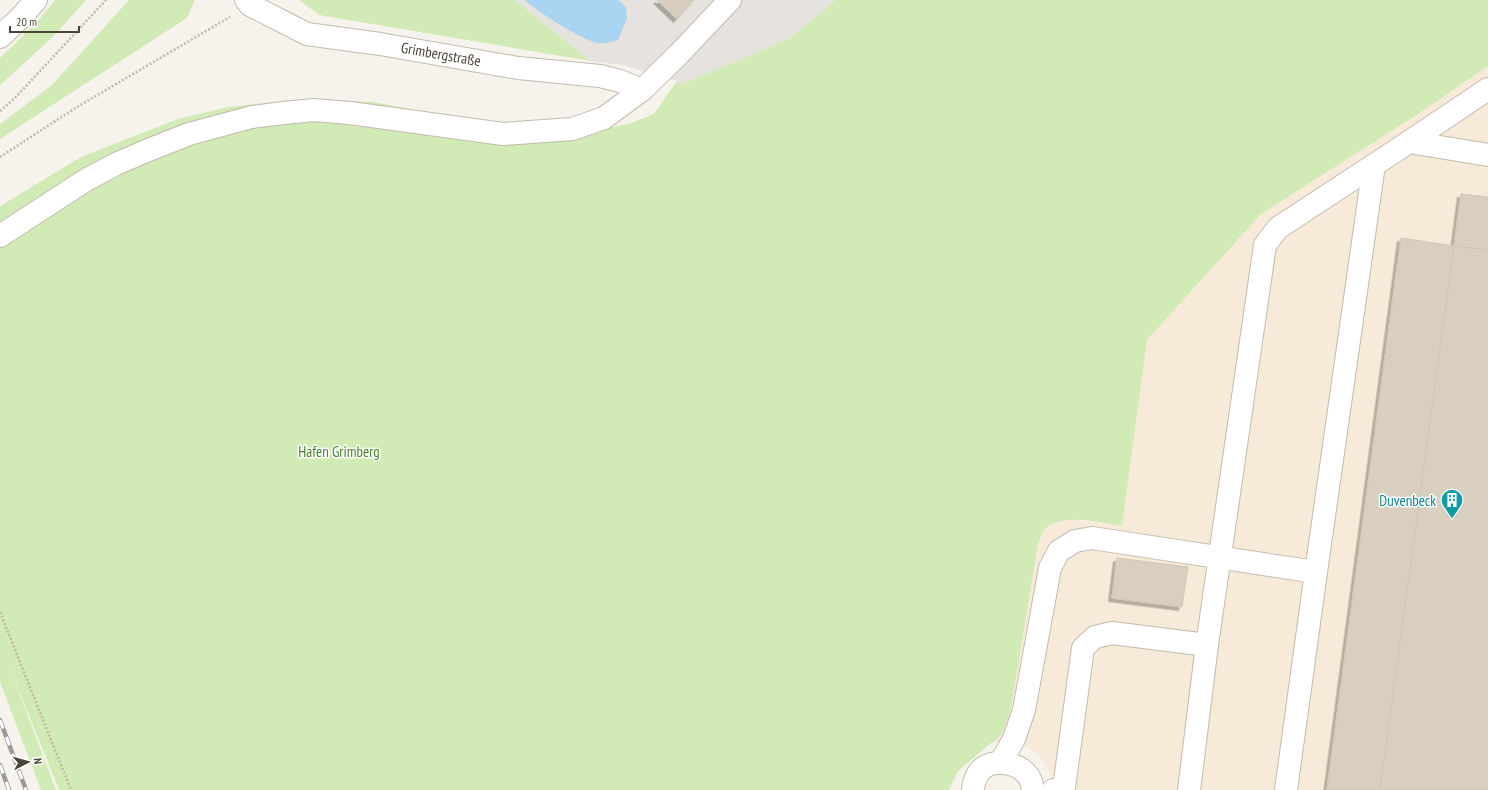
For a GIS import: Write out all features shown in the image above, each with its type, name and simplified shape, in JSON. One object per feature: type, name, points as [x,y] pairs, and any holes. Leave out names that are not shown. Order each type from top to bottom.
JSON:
[{"type":"street","points":[[0,37],[36,0]]},
{"type":"street","points":[[0,236],[86,180],[116,164],[189,134],[252,117],[283,112],[314,110],[350,113],[503,134],[572,129],[604,118],[642,90],[679,54],[730,0]]},
{"type":"street","name":"Grimbergstraße","points":[[248,2],[307,34],[380,44],[518,68],[600,76],[620,81],[642,90]]},
{"type":"street","points":[[1189,790],[1207,645],[1265,245],[1278,228],[1488,89]]},
{"type":"street","points":[[1409,142],[1488,155]]},
{"type":"street","points":[[1286,790],[1374,165]]},
{"type":"street","points":[[1000,763],[1014,739],[1024,710],[1050,568],[1059,551],[1075,541],[1092,538],[1139,546],[1220,556],[1316,572]]},
{"type":"street","points":[[1053,790],[1064,788],[1083,648],[1095,637],[1112,633],[1207,645]]},
{"type":"street","points":[[972,790],[980,772],[988,766],[1000,763],[1014,764],[1023,770],[1031,780],[1033,790]]},
{"type":"path","points":[[0,111],[19,93],[106,0]]},
{"type":"path","points":[[0,157],[77,107],[248,2]]},
{"type":"path","points":[[0,612],[71,790]]},
{"type":"shaded area","points":[[514,0],[836,0],[790,39],[680,85],[677,81],[622,65],[591,61]]},
{"type":"shaded area","points":[[1488,66],[1488,790],[1054,790],[1049,770],[1042,759],[1035,752],[1015,742],[995,742],[1003,732],[1038,544],[1044,531],[1052,524],[1061,520],[1122,526],[1147,340],[1261,214],[1418,114]]},
{"type":"green space","points":[[55,0],[86,0],[53,37],[0,85],[0,58],[38,21]]},
{"type":"green space","points":[[129,0],[195,0],[187,18],[0,139],[0,124],[52,85]]},
{"type":"green space","points":[[299,0],[514,0],[591,61],[319,15]]},
{"type":"green space","name":"Hafen Grimberg","points":[[836,0],[1488,0],[1488,66],[1418,114],[1261,214],[1147,340],[1122,526],[1091,521],[1069,520],[1058,522],[1043,532],[1038,544],[1011,708],[1006,723],[1002,733],[995,741],[958,771],[949,790],[59,790],[7,661],[56,790],[41,790],[0,682],[0,206],[81,157],[178,119],[228,107],[301,99],[373,102],[436,114],[540,141],[629,124],[654,114],[677,81],[680,85],[789,39]]},
{"type":"water","points":[[525,0],[618,0],[626,7],[627,18],[618,40],[597,43],[580,36],[539,11]]},
{"type":"building","points":[[657,0],[694,0],[677,19]]},
{"type":"building","points":[[1461,194],[1488,197],[1488,250],[1454,246]]},
{"type":"building","points":[[1401,238],[1454,246],[1380,790],[1327,790]]},
{"type":"building","name":"Duvenbeck","points":[[1454,246],[1488,250],[1488,790],[1380,790]]},
{"type":"building","points":[[1117,558],[1188,567],[1182,607],[1112,598]]},
{"type":"railway","points":[[0,720],[26,790]]},
{"type":"railway","points":[[0,765],[9,790]]},
{"type":"place","name":"Duvenbeck","points":[[1452,520]]}]
